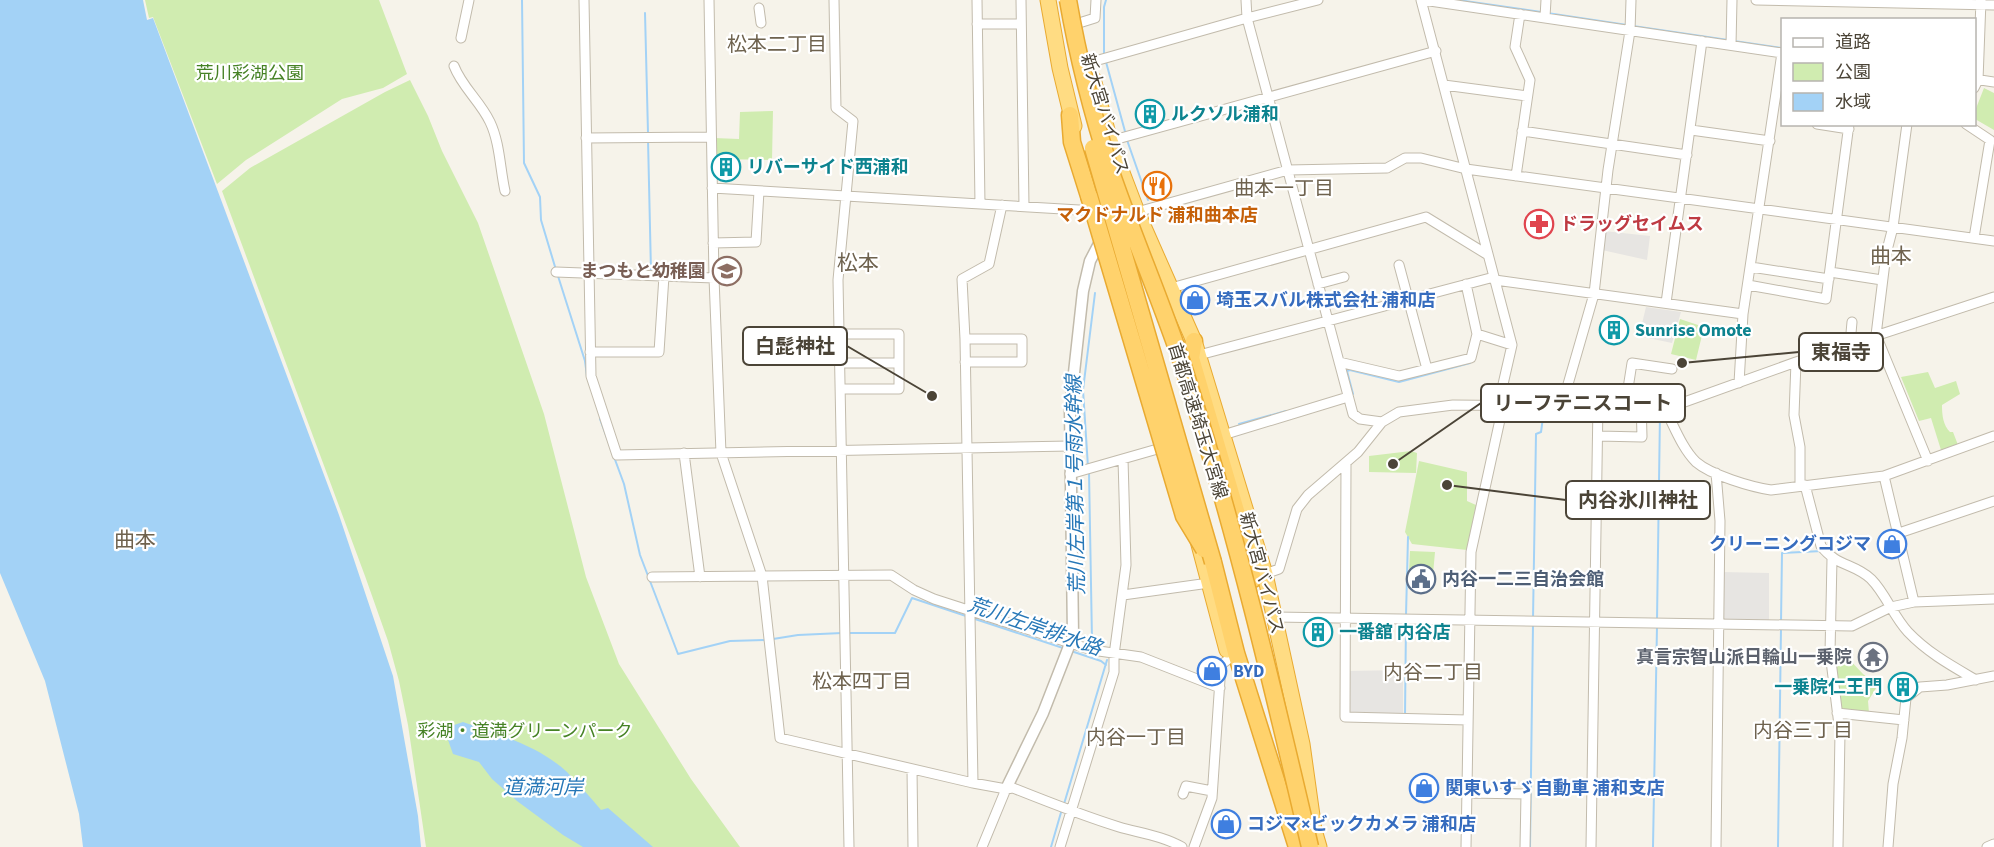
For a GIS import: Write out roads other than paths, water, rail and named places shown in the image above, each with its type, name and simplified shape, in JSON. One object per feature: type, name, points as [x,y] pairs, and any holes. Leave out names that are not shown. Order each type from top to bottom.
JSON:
[{"type":"highway","name":"新大宮バイパス","points":[[1048,0],[1070,115],[1170,445],[1230,658],[1290,847]]},
{"type":"highway","name":"首都高速埼玉大宮線","points":[[1058,0],[1071,67],[1086,125],[1213,562],[1236,652],[1297,847]]},
{"type":"highway","name":"首都高速埼玉大宮線","points":[[1068,0],[1091,102],[1111,171],[1185,374],[1230,524],[1310,847]]},
{"type":"highway","name":"新大宮バイパス","points":[[1076,0],[1079,23],[1099,60],[1121,138],[1137,212],[1196,348],[1265,574],[1302,744],[1314,830],[1319,847]]},
{"type":"highway","points":[[1070,115],[1072,142],[1184,516],[1213,562]]},
{"type":"highway","points":[[1196,348],[1191,358],[1239,521],[1278,680],[1289,756]]},
{"type":"street","points":[[461,38],[469,0]]},
{"type":"street","points":[[584,0],[591,376],[616,455],[1070,446]]},
{"type":"street","points":[[709,0],[713,243],[721,453],[762,576],[780,738],[973,783],[1006,789],[1013,788],[1065,809],[1172,841],[1182,847]]},
{"type":"street","points":[[834,0],[836,108],[853,121],[838,280],[849,847]]},
{"type":"street","points":[[977,0],[980,204]]},
{"type":"street","points":[[1021,0],[1024,206]]},
{"type":"street","points":[[1079,23],[1095,18],[1096,0]]},
{"type":"street","points":[[1246,0],[1247,18],[1353,414],[1360,419],[1382,422]]},
{"type":"street","points":[[1099,60],[1318,0]]},
{"type":"street","points":[[1466,847],[1471,552],[1512,345],[1422,0],[1475,3],[1520,14],[1781,53]]},
{"type":"street","points":[[1545,17],[1546,0]]},
{"type":"street","points":[[1562,405],[1594,294],[1606,188],[1630,31],[1631,0]]},
{"type":"street","points":[[1731,45],[1732,0]]},
{"type":"street","points":[[1756,0],[1981,2],[1994,5]]},
{"type":"street","points":[[1981,2],[1976,82],[1994,82]]},
{"type":"street","points":[[759,8],[761,23]]},
{"type":"street","points":[[1516,176],[1530,80],[1515,47],[1520,14]]},
{"type":"street","points":[[977,24],[1021,24]]},
{"type":"street","points":[[1666,303],[1702,41]]},
{"type":"street","points":[[1121,138],[1436,51]]},
{"type":"street","points":[[454,66],[459,79],[482,107],[491,124],[497,141],[505,191]]},
{"type":"street","points":[[1739,383],[1743,314],[1770,141],[1778,119],[1781,70]]},
{"type":"street","points":[[1444,85],[1527,96]]},
{"type":"street","points":[[1907,126],[1893,227],[1882,280],[1876,335],[1928,461]]},
{"type":"street","points":[[1969,126],[1990,140],[1974,238]]},
{"type":"street","points":[[1748,285],[1826,299],[1849,127]]},
{"type":"street","points":[[1691,130],[1770,141]]},
{"type":"street","points":[[1522,131],[1687,155]]},
{"type":"street","points":[[586,138],[711,137]]},
{"type":"street","points":[[982,847],[1070,648],[1074,622],[1070,410],[1083,291],[1090,261],[1105,231],[1137,212],[1288,170],[1387,168],[1405,158],[1421,158],[1466,169],[1994,241]]},
{"type":"street","points":[[712,188],[1099,211]]},
{"type":"street","points":[[713,243],[756,242],[759,191]]},
{"type":"street","points":[[973,783],[962,279],[989,264],[1002,205]]},
{"type":"street","points":[[1171,288],[1426,218],[1488,255]]},
{"type":"street","points":[[1090,261],[1099,257],[1105,258],[1118,272]]},
{"type":"street","points":[[1398,265],[1427,369]]},
{"type":"street","points":[[1751,267],[1882,280]]},
{"type":"street","points":[[556,272],[714,278]]},
{"type":"street","points":[[590,352],[659,351],[664,276]]},
{"type":"street","points":[[1318,284],[1344,277]]},
{"type":"street","points":[[1196,348],[1328,321],[1466,284],[1494,279],[1743,314]]},
{"type":"street","points":[[1339,362],[1399,376],[1471,358],[1478,334],[1466,284]]},
{"type":"street","points":[[1265,574],[1279,569],[1297,509],[1308,495],[1358,452],[1382,422],[1400,412],[1453,405],[1562,405],[1641,400],[1665,409],[1796,362],[1994,297]]},
{"type":"street","points":[[1850,344],[1852,322]]},
{"type":"street","points":[[840,334],[899,334],[899,388],[841,389]]},
{"type":"street","points":[[1478,334],[1512,345]]},
{"type":"street","points":[[965,339],[1022,339],[1022,362],[965,362]]},
{"type":"street","points":[[1796,362],[1794,415],[1800,447],[1802,486],[1821,546],[1832,558],[1863,572],[1872,580],[1907,631],[1915,638],[1944,662],[1976,680]]},
{"type":"street","points":[[841,363],[899,363]]},
{"type":"street","points":[[1626,401],[1632,363],[1672,369]]},
{"type":"street","points":[[1223,435],[1348,397]]},
{"type":"street","points":[[1598,436],[1642,437],[1641,400]]},
{"type":"street","points":[[1591,847],[1598,403]]},
{"type":"street","points":[[1665,409],[1686,449],[1697,462],[1716,473],[1771,490],[1884,476],[1994,436]]},
{"type":"street","points":[[1070,474],[1170,445]]},
{"type":"street","points":[[684,453],[700,576]]},
{"type":"street","points":[[1060,847],[1065,809],[1114,672],[1113,654],[1126,565],[1123,459]]},
{"type":"street","points":[[1346,463],[1345,717],[1468,720]]},
{"type":"street","points":[[1716,473],[1720,521],[1716,847]]},
{"type":"street","points":[[1884,476],[1914,602]]},
{"type":"street","points":[[1899,533],[1994,501]]},
{"type":"street","points":[[1832,558],[1830,653],[1840,733],[1838,847]]},
{"type":"street","points":[[652,577],[891,574],[914,590],[970,616],[1070,648],[1141,657],[1220,688]]},
{"type":"street","points":[[1123,595],[1209,583]]},
{"type":"street","points":[[1275,616],[1852,626],[1891,607],[1914,602],[1994,599]]},
{"type":"street","points":[[1194,847],[1212,798],[1221,665],[1230,658]]},
{"type":"street","points":[[1888,847],[1893,784],[1906,698],[1920,687],[1947,685],[1994,676]]},
{"type":"street","points":[[1838,713],[1904,720]]},
{"type":"street","points":[[912,769],[913,847]]},
{"type":"street","points":[[1183,794],[1186,786],[1212,791]]},
{"type":"street","points":[[1467,793],[1526,794],[1525,847]]},
{"type":"street","points":[[1987,847],[1994,844]]},
{"type":"water","points":[[0,0],[143,0],[147,20],[153,18],[339,515],[393,676],[418,816],[421,847],[83,847],[79,814],[45,681],[0,573]]},
{"type":"water","name":"道満河岸","points":[[463,722],[518,742],[544,755],[567,772],[601,810],[608,808],[653,847],[583,847],[563,835],[517,801],[492,779],[479,762],[453,754],[447,737],[451,726]]},
{"type":"waterway","points":[[522,0],[524,163],[540,197],[541,220],[556,270]]},
{"type":"waterway","points":[[1104,57],[1106,0]]},
{"type":"waterway","points":[[1458,0],[1541,12]]},
{"type":"waterway","points":[[645,13],[648,133]]},
{"type":"waterway","points":[[1547,13],[1627,25]]},
{"type":"waterway","points":[[1633,26],[1728,40]]},
{"type":"waterway","points":[[1734,41],[1781,48]]},
{"type":"waterway","points":[[1106,62],[1126,135]]},
{"type":"waterway","points":[[648,139],[651,272]]},
{"type":"waterway","points":[[1127,140],[1148,200]]},
{"type":"waterway","points":[[558,276],[585,361],[587,376]]},
{"type":"waterway","name":"荒川左岸第１号雨水幹線","points":[[1088,467],[1083,390],[1095,293]]},
{"type":"waterway","points":[[1349,395],[1353,394],[1347,371],[1350,370],[1399,382],[1470,363]]},
{"type":"waterway","points":[[1533,619],[1536,434],[1541,432],[1544,410]]},
{"type":"waterway","points":[[1239,424],[1286,411]]},
{"type":"waterway","points":[[1657,620],[1660,413]]},
{"type":"waterway","points":[[600,419],[624,484],[640,555],[678,654],[730,641],[767,640]]},
{"type":"waterway","name":"荒川左岸第１号雨水幹線","points":[[1089,472],[1092,640]]},
{"type":"waterway","points":[[1406,615],[1408,537]]},
{"type":"waterway","points":[[1781,622],[1782,553],[1822,551]]},
{"type":"waterway","points":[[847,633],[895,633],[912,598],[966,616]]},
{"type":"waterway","name":"荒川左岸排水路","points":[[972,618],[1063,648]]},
{"type":"waterway","points":[[1405,716],[1406,621]]},
{"type":"waterway","points":[[1530,847],[1533,625]]},
{"type":"waterway","points":[[1653,847],[1657,626]]},
{"type":"waterway","points":[[1778,847],[1781,628]]},
{"type":"waterway","points":[[773,639],[798,635],[842,633]]},
{"type":"waterway","name":"荒川左岸排水路","points":[[1071,651],[1101,661],[1106,665]]},
{"type":"waterway","name":"荒川左岸排水路","points":[[1064,804],[1107,660]]},
{"type":"waterway","name":"荒川左岸排水路","points":[[1051,847],[1062,809]]},
{"type":"place","name":"ルクソル浦和","points":[[1150,114]]},
{"type":"place","name":"リバーサイド西浦和","points":[[726,167]]},
{"type":"place","name":"マクドナルド 浦和曲本店","points":[[1157,186]]},
{"type":"place","name":"ドラッグセイムス","points":[[1539,224]]},
{"type":"place","name":"まつもと幼稚園","points":[[727,271]]},
{"type":"place","name":"埼玉スバル株式会社 浦和店","points":[[1195,300]]},
{"type":"place","name":"Sunrise Omote","points":[[1614,330]]},
{"type":"place","name":"東福寺","points":[[1682,363]]},
{"type":"place","name":"白髭神社","points":[[932,396]]},
{"type":"place","name":"リーフテニスコート","points":[[1393,464]]},
{"type":"place","name":"内谷氷川神社","points":[[1447,485]]},
{"type":"place","name":"クリーニングコジマ","points":[[1892,544]]},
{"type":"place","name":"内谷一二三自治会館","points":[[1421,579]]},
{"type":"place","name":"一番舘 内谷店","points":[[1318,632]]},
{"type":"place","name":"真言宗智山派日輪山一乗院","points":[[1873,657]]},
{"type":"place","name":"BYD","points":[[1212,671]]},
{"type":"place","name":"一乗院仁王門","points":[[1903,687]]},
{"type":"place","name":"関東いすゞ自動車 浦和支店","points":[[1424,788]]},
{"type":"place","name":"コジマ×ビックカメラ 浦和店","points":[[1226,824]]},
{"type":"district","name":"松本二丁目","points":[[777,44]]},
{"type":"district","name":"曲本一丁目","points":[[1284,188]]},
{"type":"district","name":"曲本","points":[[1891,256]]},
{"type":"district","name":"松本","points":[[858,263]]},
{"type":"district","name":"曲本","points":[[135,540]]},
{"type":"district","name":"内谷二丁目","points":[[1433,672]]},
{"type":"district","name":"松本四丁目","points":[[862,681]]},
{"type":"district","name":"内谷三丁目","points":[[1803,730]]},
{"type":"district","name":"内谷一丁目","points":[[1136,737]]},
{"type":"park label","name":"荒川彩湖公園","points":[[250,73]]},
{"type":"park label","name":"彩湖・道満グリーンパーク","points":[[525,731]]}]
